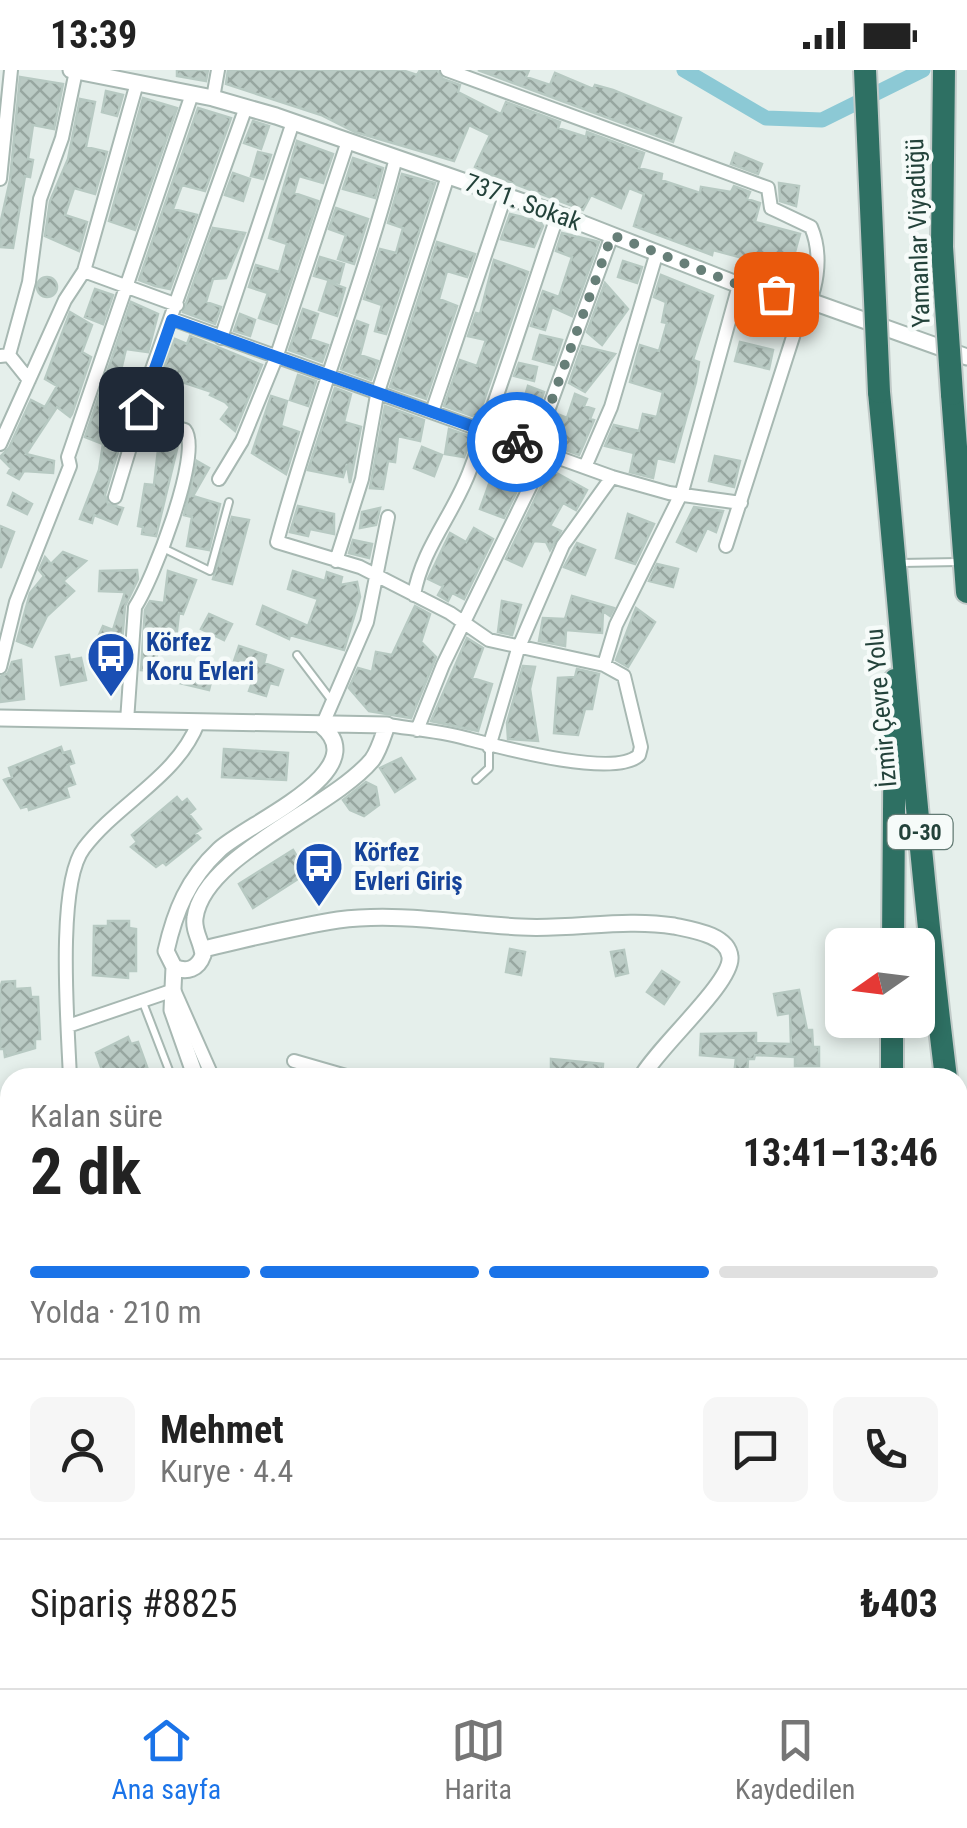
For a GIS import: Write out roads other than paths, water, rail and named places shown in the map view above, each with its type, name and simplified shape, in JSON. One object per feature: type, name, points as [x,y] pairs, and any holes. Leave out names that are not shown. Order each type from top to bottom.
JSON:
[{"type":"highway","name":"Yamanlar Viyadüğü","points":[[864,70],[879,392]]},
{"type":"highway","name":"Yamanlar Viyadüğü","points":[[944,70],[942,247],[952,394]]},
{"type":"highway","name":"İzmir Çevre Yolu","points":[[879,392],[908,674],[924,904],[945,1068]]},
{"type":"highway","points":[[952,394],[967,478]]},
{"type":"highway","points":[[952,394],[967,592]]},
{"type":"highway","points":[[893,928],[896,575]]},
{"type":"highway","points":[[892,1038],[892,1068]]},
{"type":"street","points":[[0,179],[12,70]]},
{"type":"street","points":[[29,380],[4,356],[29,282],[40,199],[62,138],[74,70]]},
{"type":"street","name":"7371. Sokak","points":[[74,70],[213,98],[293,122],[558,214],[739,285],[813,302],[967,357]]},
{"type":"street","points":[[213,98],[218,70]]},
{"type":"street","points":[[448,70],[768,188],[771,208],[811,227],[818,242],[813,302],[799,318],[726,546]]},
{"type":"street","points":[[0,444],[65,300],[84,271],[137,83]]},
{"type":"street","points":[[0,666],[16,602],[70,466],[68,457],[192,94]]},
{"type":"street","points":[[115,498],[141,400],[246,108]]},
{"type":"street","points":[[220,338],[293,122]]},
{"type":"street","points":[[220,479],[242,441],[276,358],[348,141]]},
{"type":"street","points":[[0,718],[388,725],[466,738],[489,747],[547,758],[633,761],[641,747],[629,683],[624,676],[604,666],[518,649],[464,625],[376,576],[276,542],[310,423],[396,158]]},
{"type":"street","points":[[336,561],[362,479],[378,395],[427,252],[448,176]]},
{"type":"street","points":[[432,412],[505,196]]},
{"type":"street","points":[[414,595],[440,525],[454,510],[558,214]]},
{"type":"street","points":[[417,730],[540,452],[612,235]]},
{"type":"street","points":[[585,467],[611,408],[657,252]]},
{"type":"street","points":[[84,271],[177,305]]},
{"type":"street","points":[[604,666],[616,624],[682,492],[739,285]]},
{"type":"street","points":[[172,320],[378,395],[484,428],[612,477],[668,493],[682,492],[741,504]]},
{"type":"street","points":[[127,721],[136,607],[163,548],[190,436],[177,427],[139,418]]},
{"type":"street","points":[[489,747],[518,649],[562,545],[612,477]]},
{"type":"street","points":[[322,726],[366,622],[388,517]]},
{"type":"street","points":[[0,596],[16,602]]},
{"type":"street","points":[[70,1068],[69,878],[84,848],[188,747],[198,723]]},
{"type":"street","points":[[322,726],[334,742],[335,764],[313,786],[218,851],[180,900],[166,957],[174,967],[186,970],[197,966],[200,944],[194,920],[213,882],[236,861],[338,792],[374,758],[388,725]]},
{"type":"street","points":[[170,940],[180,933],[200,944],[340,920],[454,920],[522,928],[643,924],[674,926],[720,939],[730,952],[730,968],[717,989],[654,1054],[646,1068]]},
{"type":"street","points":[[174,967],[172,1010],[192,1068]]},
{"type":"street","points":[[68,1026],[174,990]]},
{"type":"street","points":[[174,990],[209,1068]]},
{"type":"street","points":[[294,1062],[316,1068]]},
{"type":"lane","points":[[163,548],[210,570],[229,502]]},
{"type":"lane","points":[[896,575],[964,562]]},
{"type":"lane","points":[[297,655],[332,701]]},
{"type":"lane","points":[[476,780],[488,768],[489,747]]},
{"type":"lane","points":[[142,1000],[168,1068]]},
{"type":"waterway","points":[[684,70],[766,118],[822,120],[923,70]]},
{"type":"place","name":"Körfez Koru Evleri","points":[[111,698]]},
{"type":"place","name":"Körfez Evleri Giriş","points":[[319,908]]}]
